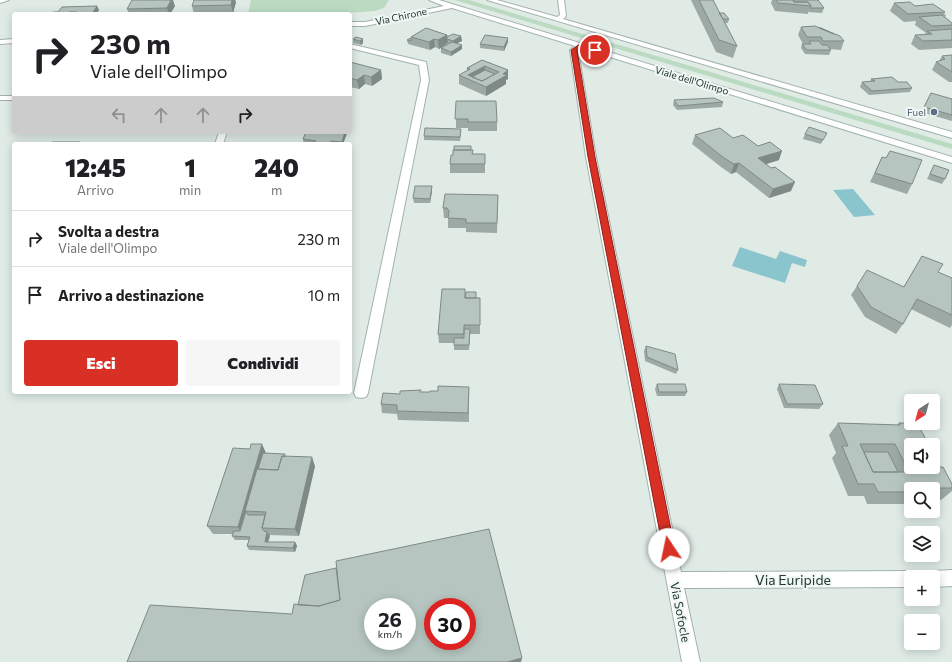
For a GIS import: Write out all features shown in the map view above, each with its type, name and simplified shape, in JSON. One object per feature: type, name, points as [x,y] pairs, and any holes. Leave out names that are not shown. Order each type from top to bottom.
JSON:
[{"type":"street","points":[[0,1],[6,0]]},
{"type":"street","name":"Viale dell'Olimpo","points":[[432,0],[952,160]]},
{"type":"street","name":"Viale dell'Olimpo","points":[[490,0],[952,135]]},
{"type":"street","points":[[558,20],[563,16],[561,0]]},
{"type":"street","name":"Via Chirone","points":[[352,24],[365,24],[452,6]]},
{"type":"street","points":[[0,42],[12,41]]},
{"type":"street","points":[[352,46],[423,64],[425,80],[361,393]]},
{"type":"street","name":"Via Sofocle","points":[[580,46],[574,50],[591,157],[691,662]]},
{"type":"street","points":[[0,98],[12,98]]},
{"type":"street","points":[[940,579],[952,578]]},
{"type":"street","name":"Via Euripide","points":[[675,580],[904,579]]},
{"type":"green space","points":[[251,0],[389,0],[384,8],[375,11],[352,13],[248,12]]},
{"type":"green space","points":[[455,0],[469,0],[952,144],[952,149]]},
{"type":"water","points":[[853,189],[875,215],[854,217],[833,190]]},
{"type":"water","points":[[740,247],[776,259],[780,251],[807,260],[805,267],[792,263],[785,283],[732,266]]},
{"type":"building","points":[[132,0],[171,0],[167,8],[127,9]]},
{"type":"building","points":[[194,0],[232,0],[231,5],[192,6]]},
{"type":"building","points":[[699,0],[713,0],[737,46],[719,40]]},
{"type":"building","points":[[776,0],[808,2],[811,6],[778,3]]},
{"type":"building","points":[[793,0],[818,0],[824,8],[810,8],[811,6],[808,2],[794,2]]},
{"type":"building","points":[[910,2],[915,6],[933,4],[945,12],[908,14],[894,3]]},
{"type":"building","points":[[97,6],[93,12],[58,12],[62,7]]},
{"type":"building","points":[[719,13],[724,13],[729,19],[723,19]]},
{"type":"building","points":[[942,15],[952,23],[952,25],[932,26],[919,17]]},
{"type":"building","points":[[815,26],[840,36],[844,41],[823,41],[821,37],[807,37],[801,27]]},
{"type":"building","points":[[426,28],[447,35],[438,40],[434,39],[429,42],[411,37]]},
{"type":"building","points":[[952,29],[952,40],[923,41],[915,35],[932,34],[927,31]]},
{"type":"building","points":[[453,34],[461,36],[453,41],[447,39],[447,36]]},
{"type":"building","points":[[485,35],[508,38],[504,47],[480,44]]},
{"type":"building","points":[[356,37],[363,39],[360,41],[353,39]]},
{"type":"building","points":[[809,41],[819,41],[822,45],[827,45],[831,50],[807,50],[802,44],[811,44]]},
{"type":"building","points":[[452,42],[462,45],[451,52],[441,48]]},
{"type":"building","points":[[952,55],[952,72],[936,62],[945,59],[942,56]]},
{"type":"building","points":[[482,60],[508,70],[503,74],[507,75],[486,87],[459,75],[470,69],[467,68]],"holes":[[[485,66],[499,72],[482,81],[468,75]]]},
{"type":"building","points":[[352,63],[381,70],[371,77],[364,75],[357,80],[352,79]]},
{"type":"building","points":[[485,70],[495,74],[482,81],[472,77]]},
{"type":"building","points":[[892,77],[898,82],[907,82],[912,88],[872,91],[862,82],[875,81],[871,79]]},
{"type":"building","points":[[931,93],[952,99],[952,115],[924,107]]},
{"type":"building","points":[[714,98],[723,102],[678,106],[674,100]]},
{"type":"building","points":[[456,101],[496,101],[497,122],[468,122],[468,119],[455,119]]},
{"type":"building","points":[[809,127],[827,133],[823,140],[805,134]]},
{"type":"building","points":[[425,128],[461,129],[460,137],[424,136]]},
{"type":"building","points":[[720,128],[733,138],[743,135],[758,146],[770,142],[782,151],[758,158],[771,168],[775,167],[795,182],[773,189],[739,163],[734,164],[724,158],[695,135]]},
{"type":"building","points":[[305,134],[344,134],[342,142],[316,142],[303,139]]},
{"type":"building","points":[[454,146],[471,146],[471,150],[454,150]]},
{"type":"building","points":[[453,150],[473,150],[472,154],[485,154],[485,164],[450,164]]},
{"type":"building","points":[[890,151],[922,160],[912,184],[875,173],[882,157],[886,158]]},
{"type":"building","points":[[934,165],[949,170],[945,179],[930,174]]},
{"type":"building","points":[[415,186],[432,186],[430,199],[413,198]]},
{"type":"building","points":[[445,194],[498,195],[497,223],[466,223],[466,219],[448,218],[449,211],[447,208],[443,208]]},
{"type":"building","points":[[922,256],[943,264],[938,272],[952,278],[952,315],[917,299],[903,324],[871,307],[857,286],[867,270],[904,287]]},
{"type":"building","points":[[442,289],[465,289],[465,298],[480,298],[480,325],[464,325],[464,334],[438,334]]},
{"type":"building","points":[[466,292],[476,292],[476,298],[465,298]]},
{"type":"building","points":[[464,329],[470,329],[469,345],[454,345],[454,338],[464,338]]},
{"type":"building","points":[[646,346],[675,354],[678,370],[647,357]]},
{"type":"building","points":[[657,384],[685,384],[687,392],[659,392]]},
{"type":"building","points":[[779,384],[815,385],[823,404],[787,404]]},
{"type":"building","points":[[438,386],[469,387],[468,413],[397,411],[397,405],[381,404],[383,393],[400,394],[400,391],[421,390],[420,392],[438,391]]},
{"type":"building","points":[[838,423],[900,425],[899,423],[904,423],[904,430],[921,430],[925,438],[904,438],[904,462],[895,444],[860,444],[873,472],[940,474],[940,467],[943,467],[952,484],[952,488],[940,488],[940,482],[904,482],[904,492],[878,492],[874,484],[858,484],[842,446],[848,446]]},
{"type":"building","points":[[251,444],[262,444],[238,527],[207,526],[233,448],[250,449]]},
{"type":"building","points":[[864,452],[888,452],[898,472],[873,472]]},
{"type":"building","points":[[263,453],[285,454],[285,457],[282,456],[278,470],[258,469]]},
{"type":"building","points":[[282,456],[312,457],[295,529],[262,528],[266,512],[245,511],[257,469],[278,470]]},
{"type":"building","points":[[246,511],[248,515],[265,515],[262,528],[267,532],[265,542],[295,542],[293,548],[247,546],[250,537],[232,536],[234,531],[240,531]]},
{"type":"building","points":[[489,529],[522,658],[507,662],[127,662],[150,605],[292,614],[294,604],[319,606],[340,600],[336,561]]},
{"type":"building","points":[[336,568],[340,600],[319,606],[298,605],[305,575]]},
{"type":"place","name":"Fuel","points":[[934,112]]},
{"type":"route","points":[[595,50],[580,46],[574,50],[591,157],[669,549]]}]
